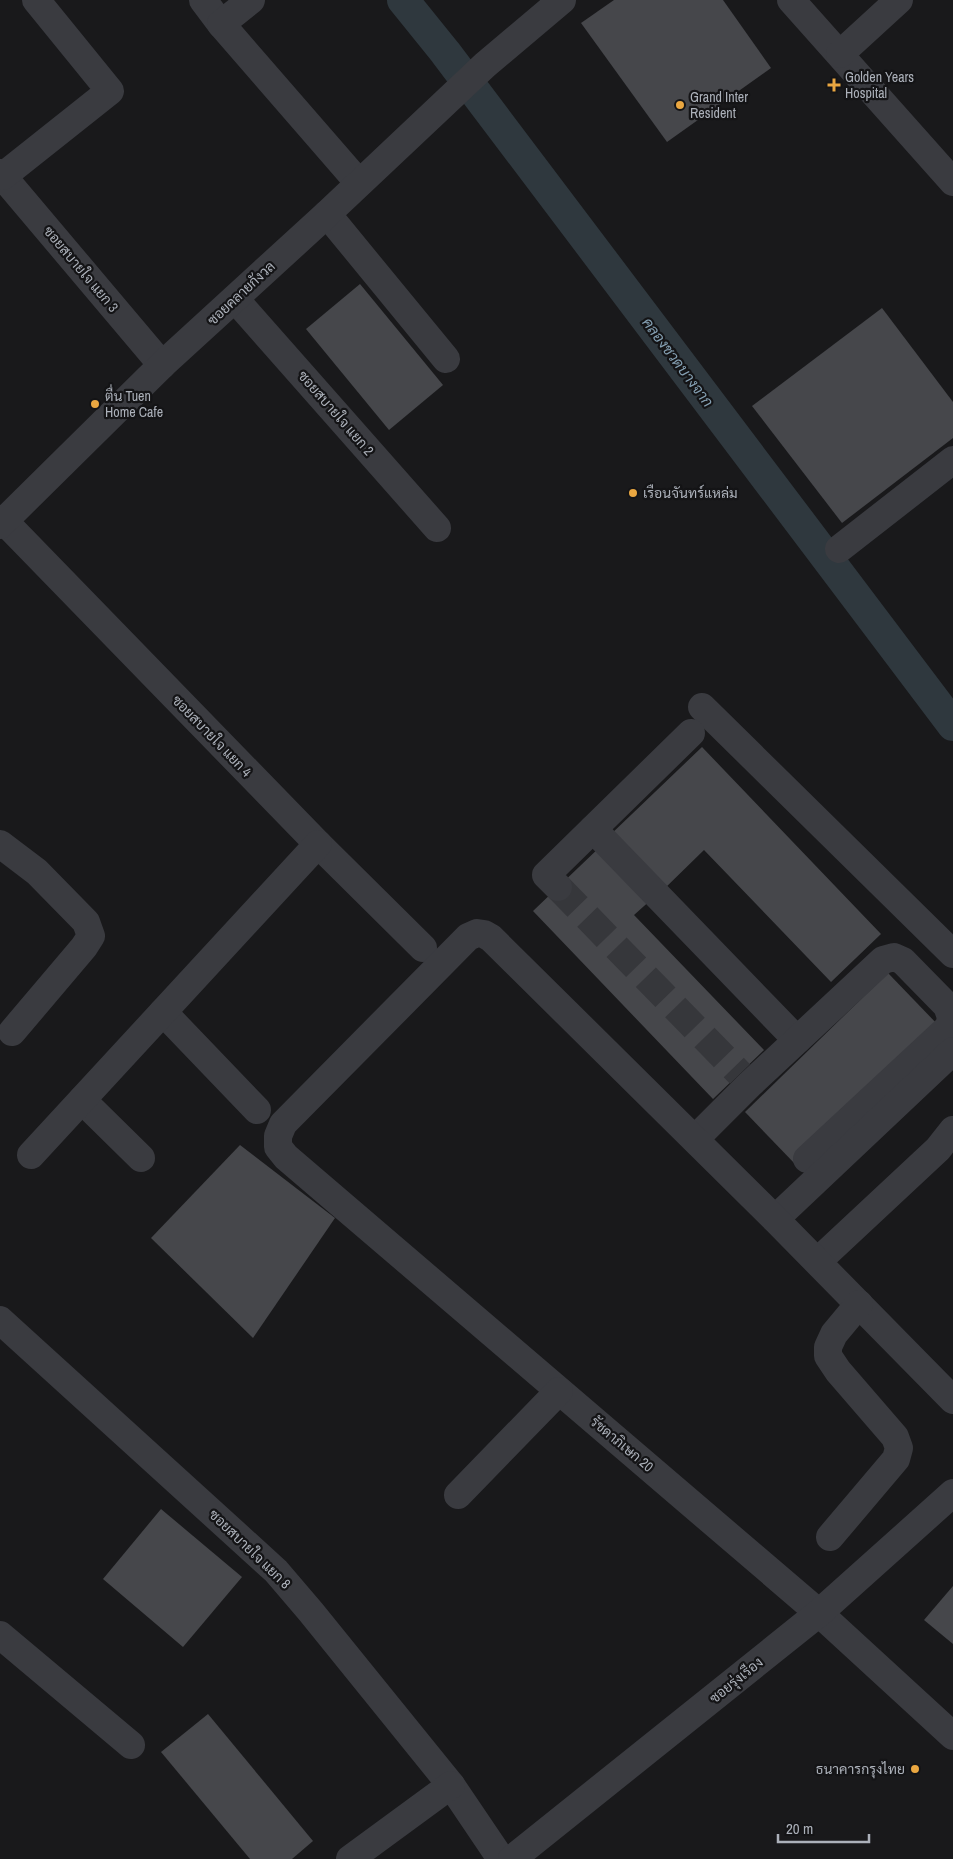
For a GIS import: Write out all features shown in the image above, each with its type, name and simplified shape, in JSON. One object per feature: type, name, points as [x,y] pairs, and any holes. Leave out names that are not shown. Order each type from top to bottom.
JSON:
[{"type":"street","points":[[2,174],[110,91],[36,0]]},
{"type":"street","points":[[203,0],[221,24],[359,183]]},
{"type":"street","points":[[221,24],[251,0]]},
{"type":"street","name":"ซอยคลายกังวล","points":[[2,523],[162,365],[327,214],[447,99],[562,0]]},
{"type":"street","points":[[791,0],[953,182]]},
{"type":"street","points":[[840,54],[900,0]]},
{"type":"street","name":"ซอยสบายใจ แยก 3","points":[[2,174],[162,365]]},
{"type":"street","points":[[327,214],[446,359]]},
{"type":"street","name":"ซอยสบายใจ แยก 2","points":[[235,298],[437,528]]},
{"type":"street","points":[[839,549],[953,460]]},
{"type":"street","name":"ซอยสบายใจ แยก 4","points":[[2,523],[423,948]]},
{"type":"street","points":[[702,707],[953,954]]},
{"type":"street","points":[[558,887],[546,875],[691,733]]},
{"type":"street","points":[[592,829],[797,1040]]},
{"type":"street","points":[[0,844],[36,872],[86,922],[91,936],[84,947],[12,1032]]},
{"type":"street","points":[[31,1155],[318,844]]},
{"type":"street","name":"รัชดาภิเษก 20","points":[[695,1139],[491,938],[484,934],[477,934],[468,937],[439,965],[283,1124],[278,1136],[278,1147],[286,1157],[820,1613],[953,1736]]},
{"type":"street","points":[[808,1159],[948,1027],[951,1017],[947,1006],[903,960],[894,957],[883,960],[797,1040],[744,1080],[695,1139],[953,1400]]},
{"type":"street","points":[[163,1012],[257,1110]]},
{"type":"street","points":[[775,1218],[953,1051]]},
{"type":"street","points":[[82,1100],[141,1158]]},
{"type":"street","points":[[818,1262],[948,1147]]},
{"type":"street","points":[[830,1537],[896,1459],[899,1448],[895,1437],[838,1371],[828,1356],[828,1347],[834,1334],[859,1304]]},
{"type":"street","name":"ซอยสบายใจ แยก 8","points":[[0,1320],[276,1571],[312,1612],[451,1785],[501,1859]]},
{"type":"street","points":[[458,1495],[559,1391]]},
{"type":"street","name":"ซอยรุ่งเรือง","points":[[512,1859],[820,1613],[953,1493]]},
{"type":"street","points":[[0,1635],[130,1745]]},
{"type":"street","points":[[350,1859],[451,1785]]},
{"type":"building","name":"Grand Inter Resident","points":[[614,0],[723,0],[771,68],[667,142],[581,23]]},
{"type":"building","points":[[360,284],[443,385],[389,430],[306,329]]},
{"type":"building","points":[[882,308],[953,402],[953,438],[842,523],[752,406]]},
{"type":"building","points":[[702,747],[881,934],[831,982],[704,850],[661,892],[608,837]]},
{"type":"building","points":[[602,845],[653,898],[634,915],[764,1050],[713,1099],[533,911]]},
{"type":"building","points":[[888,973],[940,1027],[796,1165],[745,1112]]},
{"type":"building","points":[[240,1145],[335,1218],[253,1338],[151,1238]]},
{"type":"building","points":[[161,1509],[242,1577],[183,1647],[103,1579]]},
{"type":"building","points":[[953,1586],[953,1644],[924,1620]]},
{"type":"building","points":[[208,1714],[313,1841],[292,1859],[250,1859],[161,1752]]},
{"type":"waterway","name":"คลองชวดบางจาก","points":[[403,0],[445,52],[953,725]]},
{"type":"tunnel","points":[[558,887],[740,1074]]},
{"type":"place","name":"Golden Years Hospital","points":[[834,85]]},
{"type":"place","name":"Grand Inter Resident","points":[[680,105]]},
{"type":"place","name":"ตื่น Tuen Home Cafe","points":[[95,404]]},
{"type":"place","name":"เรือนจันทร์แหล่ม","points":[[633,493]]},
{"type":"place","name":"ธนาคารกรุงไทย","points":[[915,1769]]}]
